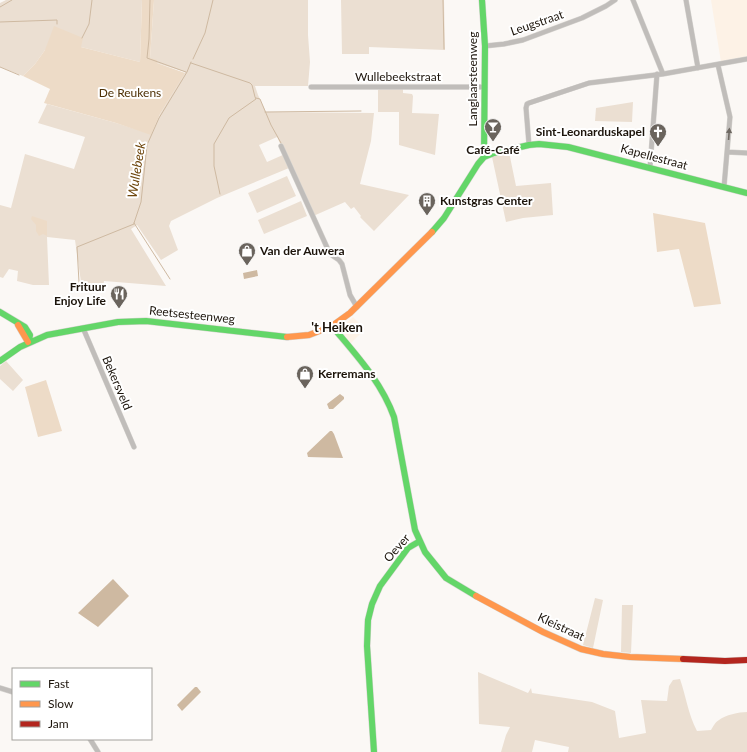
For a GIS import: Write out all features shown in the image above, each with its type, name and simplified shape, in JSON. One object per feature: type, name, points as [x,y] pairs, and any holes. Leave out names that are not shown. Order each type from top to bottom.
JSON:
[{"type":"street","name":"Langlaarsteenweg","points":[[482,0],[485,46],[484,157]]},
{"type":"street","name":"Leugstraat","points":[[485,46],[523,40],[582,18],[615,0]]},
{"type":"street","points":[[633,0],[663,74]]},
{"type":"street","points":[[686,0],[698,68]]},
{"type":"street","points":[[529,145],[526,108],[527,104],[529,103],[589,83],[663,74],[747,59]]},
{"type":"street","points":[[718,65],[730,117],[724,187]]},
{"type":"street","points":[[650,167],[657,74]]},
{"type":"street","name":"Wullebeekstraat","points":[[311,87],[485,87]]},
{"type":"street","name":"Kapellestraat","points":[[484,157],[501,151],[529,145],[568,147],[747,193]]},
{"type":"street","points":[[281,146],[330,254],[342,264],[350,295],[358,307]]},
{"type":"street","points":[[727,152],[747,153]]},
{"type":"street","name":"Reetsesteenweg","points":[[0,361],[20,347],[28,339],[118,322],[146,321],[290,337],[309,335],[332,326],[358,307],[429,236],[444,218],[484,157]]},
{"type":"street","points":[[0,312],[25,327],[28,339]]},
{"type":"street","name":"Oever","points":[[332,326],[375,378],[389,401],[394,417],[414,524],[420,541],[408,548],[380,586],[372,604],[368,620],[367,646],[374,752]]},
{"type":"street","name":"Bekersveld","points":[[83,328],[134,447]]},
{"type":"street","name":"Kleistraat","points":[[420,541],[425,552],[446,578],[563,642],[581,649],[603,654],[630,657],[725,661],[747,660]]},
{"type":"street","points":[[0,688],[12,692]]},
{"type":"street","points":[[91,740],[98,752]]},
{"type":"shaded area","points":[[6,0],[142,0],[140,62],[81,47],[45,50],[35,64],[23,76],[0,67],[0,3]]},
{"type":"shaded area","points":[[154,0],[308,0],[310,62],[308,86],[255,86],[266,112],[374,113],[371,141],[360,184],[409,195],[374,231],[360,217],[361,216],[354,207],[351,209],[345,202],[311,217],[289,168],[217,198],[171,221],[169,226],[178,250],[161,260],[137,225],[131,229],[166,286],[104,281],[103,288],[92,289],[90,283],[81,282],[75,240],[47,237],[49,285],[33,285],[17,281],[18,271],[9,269],[3,278],[0,277],[0,205],[11,208],[25,154],[74,169],[85,137],[38,123],[47,104],[151,134],[160,114],[185,72],[157,63],[150,58]],"holes":[[[277,137],[285,154],[267,162],[259,145]]]},
{"type":"shaded area","points":[[341,0],[444,0],[445,50],[369,47],[369,54],[342,54]]},
{"type":"shaded area","points":[[711,0],[747,0],[747,56],[721,62]]},
{"type":"shaded area","points":[[403,88],[403,93],[412,94],[413,96],[412,113],[439,114],[435,155],[399,145],[399,112],[378,112],[378,90]]},
{"type":"shaded area","points":[[633,102],[632,122],[595,121],[596,108]]},
{"type":"shaded area","points":[[509,152],[516,186],[551,183],[553,215],[523,218],[506,222],[492,157]]},
{"type":"shaded area","points":[[287,176],[296,196],[257,213],[248,193]]},
{"type":"shaded area","points":[[301,201],[307,216],[264,234],[258,220]]},
{"type":"shaded area","points":[[257,270],[258,276],[244,279],[243,273]]},
{"type":"shaded area","points":[[353,317],[365,329],[351,343],[340,329]]},
{"type":"shaded area","points":[[6,361],[23,380],[13,391],[0,379],[0,366]]},
{"type":"shaded area","points":[[340,394],[344,397],[344,399],[333,409],[329,409],[327,404]]},
{"type":"shaded area","points":[[330,431],[334,434],[343,458],[308,457],[307,453]]},
{"type":"shaded area","points":[[113,579],[129,596],[98,627],[78,613]]},
{"type":"shaded area","points":[[595,598],[603,600],[593,648],[583,645]]},
{"type":"shaded area","points":[[622,605],[633,605],[631,653],[621,652]]},
{"type":"shaded area","points":[[478,672],[528,693],[531,688],[532,693],[592,702],[615,711],[619,738],[646,733],[641,700],[667,701],[669,686],[673,680],[680,679],[689,712],[697,731],[711,730],[716,722],[722,718],[732,714],[747,712],[747,752],[568,752],[569,747],[535,740],[532,752],[501,752],[510,727],[479,724]]},
{"type":"shaded area","points":[[195,687],[197,687],[201,692],[182,711],[177,705]]},
{"type":"green space","name":"De Reukens","points":[[142,0],[154,0],[150,58],[157,60],[157,63],[185,73],[160,114],[151,135],[116,123],[44,103],[50,89],[23,76],[35,64],[45,50],[54,26],[83,38],[81,47],[140,62]]},
{"type":"green space","points":[[653,213],[705,223],[721,304],[694,307],[679,249],[657,252]]},
{"type":"green space","points":[[32,216],[47,221],[47,236],[43,234],[39,236],[36,231],[36,225],[31,219]]},
{"type":"green space","points":[[46,380],[62,431],[38,437],[25,387]]},
{"type":"waterway","points":[[0,7],[12,0]]},
{"type":"waterway","points":[[82,38],[89,24],[92,0]]},
{"type":"waterway","points":[[150,0],[147,58],[186,72]]},
{"type":"waterway","name":"Wullebeek","points":[[193,59],[205,33],[213,0]]},
{"type":"waterway","points":[[443,0],[444,49]]},
{"type":"waterway","points":[[0,22],[57,20],[57,24]]},
{"type":"waterway","name":"Wullebeek","points":[[170,279],[134,223],[141,202],[147,145],[159,118],[187,72],[191,62]]},
{"type":"waterway","points":[[191,63],[250,83],[256,99],[229,118],[214,144],[214,166],[220,194]]},
{"type":"waterway","points":[[0,67],[19,75]]},
{"type":"waterway","points":[[256,98],[260,99],[271,125],[281,143]]},
{"type":"waterway","points":[[265,112],[361,111]]},
{"type":"waterway","points":[[79,282],[77,247],[134,223]]},
{"type":"traffic: fast","points":[[482,0],[485,46],[484,157]]},
{"type":"traffic: fast","points":[[432,232],[444,218],[484,157],[494,153],[529,145],[539,144],[568,147],[747,193]]},
{"type":"traffic: fast","points":[[0,312],[25,327],[30,335],[29,341]]},
{"type":"traffic: fast","points":[[0,361],[20,347],[47,335],[118,322],[146,321],[287,337]]},
{"type":"traffic: fast","points":[[332,326],[359,358],[375,380],[389,404],[394,417],[415,530],[425,552],[446,578],[476,596]]},
{"type":"traffic: fast","points":[[374,752],[367,646],[368,620],[372,604],[380,586],[408,548],[420,541]]},
{"type":"traffic: slow","points":[[287,337],[309,335],[332,326],[350,313],[432,232]]},
{"type":"traffic: slow","points":[[18,325],[28,342]]},
{"type":"traffic: slow","points":[[476,596],[543,632],[581,649],[603,654],[630,657],[683,659]]},
{"type":"traffic: jam","points":[[683,659],[725,661],[747,660]]},
{"type":"place","name":"Café-Café","points":[[493,142]]},
{"type":"place","name":"Sint-Leonarduskapel","points":[[658,147]]},
{"type":"place","name":"Kunstgras Center","points":[[427,216]]},
{"type":"place","name":"Van der Auwera","points":[[247,266]]},
{"type":"place","name":"Frituur Enjoy Life","points":[[119,309]]},
{"type":"place","name":"Kerremans","points":[[305,389]]},
{"type":"district","name":"'t Heiken","points":[[337,327]]}]
